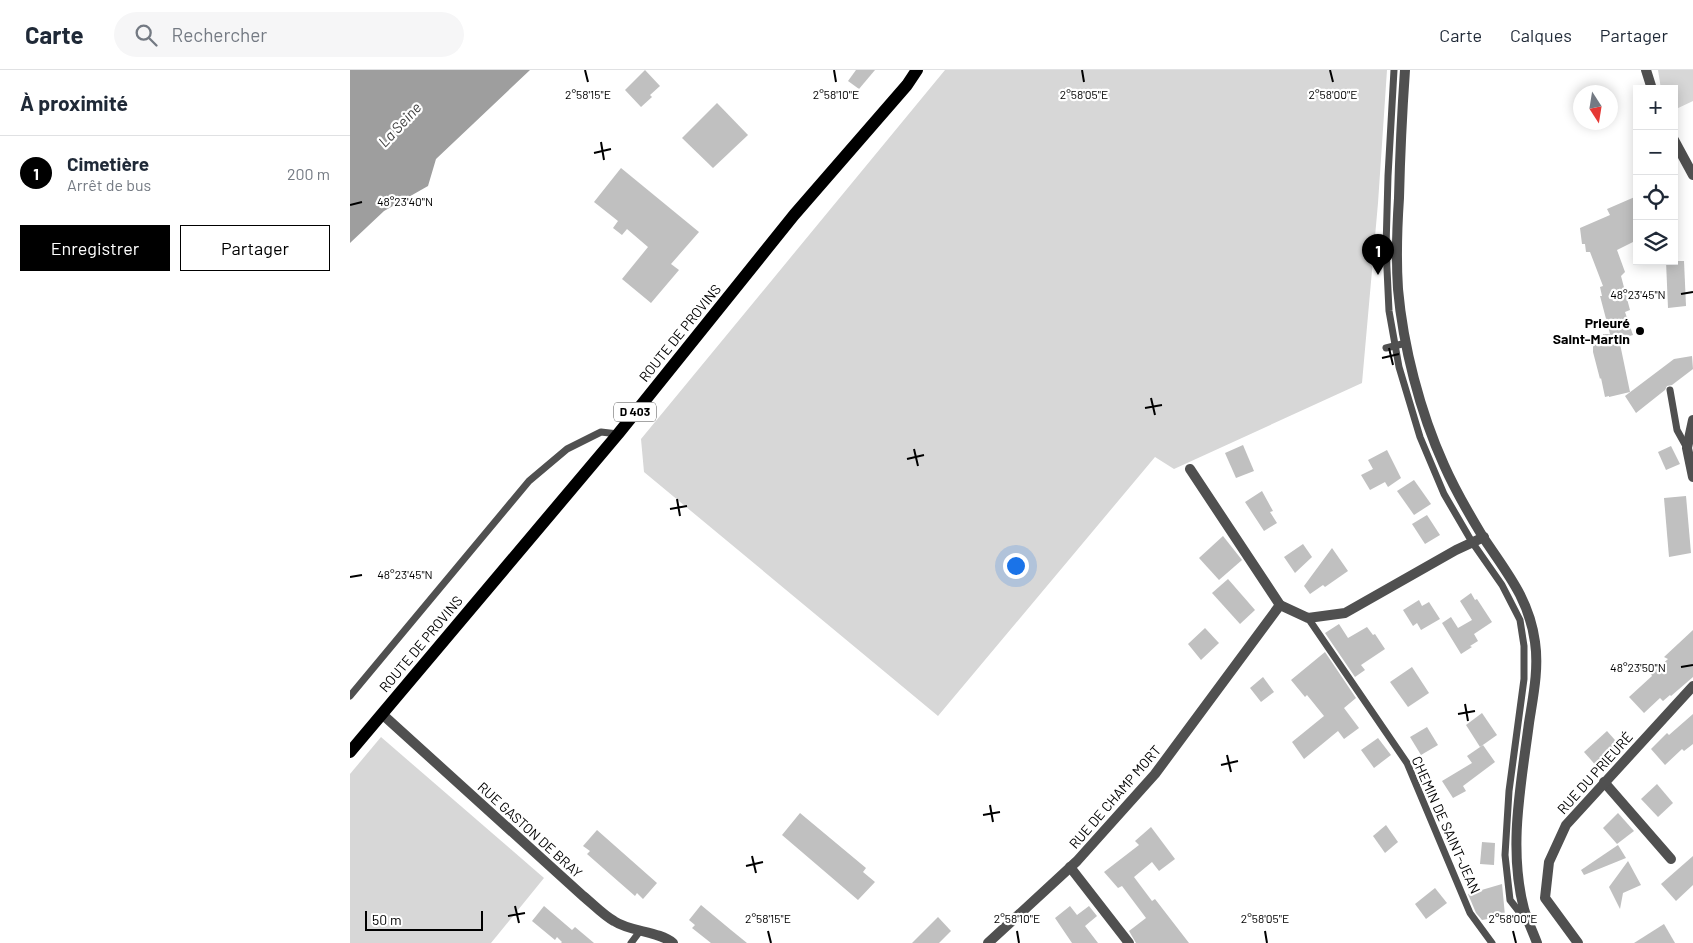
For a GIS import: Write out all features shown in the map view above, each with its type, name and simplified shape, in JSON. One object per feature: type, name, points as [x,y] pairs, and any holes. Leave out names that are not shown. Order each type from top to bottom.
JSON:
[{"type":"main road","name":"ROUTE DE PROVINS","points":[[350,752],[618,434],[794,215],[907,85],[917,70]]},
{"type":"street","points":[[1405,70],[1397,240],[1400,344],[1443,464],[1484,538],[1524,599],[1532,624],[1536,644],[1536,672],[1517,814],[1516,851],[1521,895],[1537,943]]},
{"type":"street","points":[[1646,70],[1651,85]]},
{"type":"street","points":[[1678,147],[1693,174]]},
{"type":"street","points":[[1693,420],[1687,448],[1693,477]]},
{"type":"street","points":[[1190,469],[1280,605],[1308,618],[1345,613],[1472,542],[1484,538]]},
{"type":"street","name":"RUE DE CHAMP MORT","points":[[988,943],[1070,867],[1155,774],[1280,605]]},
{"type":"street","name":"RUE DU PRIEURÉ","points":[[1578,943],[1545,898],[1549,862],[1566,825],[1693,686]]},
{"type":"street","name":"RUE GASTON DE BRAY","points":[[382,714],[614,922],[666,938],[672,943]]},
{"type":"street","points":[[1604,782],[1671,859]]},
{"type":"street","points":[[1070,867],[1129,943]]},
{"type":"lane","points":[[1394,70],[1386,248],[1389,311],[1400,344],[1400,367],[1420,437],[1444,494],[1472,542],[1502,584],[1520,620],[1524,646],[1524,679],[1509,791],[1505,855],[1510,900],[1530,925]]},
{"type":"lane","points":[[1386,348],[1400,344]]},
{"type":"lane","points":[[1670,390],[1677,430],[1687,448]]},
{"type":"lane","points":[[350,696],[529,481],[567,449],[601,432],[618,434]]},
{"type":"lane","name":"CHEMIN DE SAINT-JEAN","points":[[1308,618],[1407,763],[1470,913],[1492,943]]},
{"type":"lane","points":[[630,943],[640,931]]},
{"type":"shaded area","points":[[945,70],[1387,70],[1378,203],[1362,383],[1174,469],[1155,457],[938,716],[644,472],[641,439]]},
{"type":"shaded area","points":[[1658,70],[1693,70],[1693,101],[1678,108],[1678,85],[1660,85]]},
{"type":"shaded area","points":[[381,737],[544,878],[491,943],[350,943],[350,774]]},
{"type":"water","name":"La Seine","points":[[350,70],[530,70],[436,159],[428,186],[384,211],[350,243]]},
{"type":"building","points":[[645,70],[660,86],[641,107],[625,90]]},
{"type":"building","points":[[856,70],[875,70],[859,89],[848,81]]},
{"type":"building","points":[[717,103],[748,135],[713,168],[682,138]]},
{"type":"building","points":[[621,168],[699,232],[671,264],[679,270],[651,303],[622,279],[648,247],[627,229],[622,235],[613,228],[618,221],[594,202]]},
{"type":"building","points":[[1633,198],[1633,242],[1617,250],[1625,272],[1621,276],[1630,310],[1625,312],[1633,335],[1619,339],[1630,392],[1605,397],[1593,352],[1593,343],[1597,339],[1603,338],[1603,334],[1610,334],[1600,296],[1602,296],[1600,287],[1603,286],[1590,252],[1586,252],[1585,244],[1582,244],[1580,228],[1610,215],[1607,209]]},
{"type":"building","points":[[1678,261],[1684,261],[1686,306],[1668,308],[1666,265],[1678,265]]},
{"type":"building","points":[[1692,356],[1693,369],[1672,385],[1667,386],[1665,390],[1636,413],[1625,396],[1674,359]]},
{"type":"building","points":[[1243,445],[1254,471],[1236,478],[1225,453]]},
{"type":"building","points":[[1671,446],[1680,464],[1666,470],[1658,452]]},
{"type":"building","points":[[1387,450],[1401,478],[1388,487],[1385,482],[1370,490],[1361,475],[1373,469],[1368,460]]},
{"type":"building","points":[[1414,480],[1431,504],[1414,515],[1397,491]]},
{"type":"building","points":[[1262,491],[1273,511],[1270,512],[1277,523],[1264,531],[1245,502]]},
{"type":"building","points":[[1686,496],[1691,553],[1669,557],[1664,498]]},
{"type":"building","points":[[1427,515],[1440,535],[1425,544],[1412,524]]},
{"type":"building","points":[[1223,536],[1242,560],[1219,580],[1199,558]]},
{"type":"building","points":[[1303,544],[1312,557],[1295,573],[1284,557]]},
{"type":"building","points":[[1332,548],[1348,571],[1325,587],[1323,585],[1310,594],[1304,586]]},
{"type":"building","points":[[1228,579],[1255,610],[1240,624],[1212,593]]},
{"type":"building","points":[[1471,593],[1492,622],[1474,634],[1478,641],[1461,654],[1442,623],[1451,617],[1458,628],[1472,620],[1460,601]]},
{"type":"building","points":[[1419,600],[1422,606],[1429,602],[1440,619],[1421,630],[1417,623],[1413,626],[1403,610]]},
{"type":"building","points":[[1339,624],[1348,638],[1367,627],[1373,635],[1375,634],[1385,649],[1361,665],[1365,670],[1355,677],[1325,633]]},
{"type":"building","points":[[1205,628],[1219,643],[1201,660],[1188,644]]},
{"type":"building","points":[[1693,630],[1693,677],[1671,696],[1663,701],[1660,698],[1644,713],[1629,697],[1668,659],[1664,657]]},
{"type":"building","points":[[1325,652],[1356,698],[1344,708],[1359,728],[1344,739],[1338,731],[1304,759],[1292,742],[1324,716],[1307,695],[1305,697],[1291,680]]},
{"type":"building","points":[[1412,667],[1429,693],[1408,707],[1390,682]]},
{"type":"building","points":[[1263,677],[1274,692],[1261,702],[1250,688]]},
{"type":"building","points":[[1482,713],[1497,735],[1480,747],[1466,725]]},
{"type":"building","points":[[1693,714],[1693,744],[1684,751],[1682,749],[1665,765],[1651,749],[1667,733],[1669,735]]},
{"type":"building","points":[[1427,727],[1438,745],[1421,755],[1410,737]]},
{"type":"building","points":[[1607,731],[1622,748],[1599,769],[1584,752]]},
{"type":"building","points":[[1378,738],[1391,755],[1374,768],[1361,750]]},
{"type":"building","points":[[1483,745],[1495,762],[1463,786],[1466,791],[1453,798],[1442,781],[1472,763],[1467,756]]},
{"type":"building","points":[[1657,784],[1673,803],[1658,817],[1641,799]]},
{"type":"building","points":[[800,813],[866,868],[863,872],[875,882],[858,900],[782,835]]},
{"type":"building","points":[[1618,813],[1634,831],[1617,844],[1603,828]]},
{"type":"building","points":[[1386,825],[1398,842],[1385,853],[1373,836]]},
{"type":"building","points":[[1151,827],[1175,859],[1159,871],[1152,862],[1134,877],[1152,901],[1155,899],[1189,943],[1136,943],[1129,931],[1146,918],[1122,886],[1118,888],[1104,872],[1139,845],[1135,841]]},
{"type":"building","points":[[597,830],[657,883],[643,899],[637,893],[635,896],[587,854],[590,851],[583,846]]},
{"type":"building","points":[[1482,842],[1495,843],[1494,865],[1480,864]]},
{"type":"building","points":[[1618,845],[1626,858],[1584,875],[1581,870]]},
{"type":"building","points":[[1693,856],[1693,885],[1676,901],[1661,884]]},
{"type":"building","points":[[1628,861],[1641,885],[1623,893],[1620,909],[1609,887]]},
{"type":"building","points":[[1502,884],[1505,916],[1482,920],[1476,913],[1468,894]]},
{"type":"building","points":[[1435,888],[1447,903],[1426,919],[1415,904]]},
{"type":"building","points":[[701,905],[747,943],[711,943],[692,928],[695,925],[689,920]]},
{"type":"building","points":[[544,906],[572,930],[575,927],[594,943],[561,943],[557,937],[555,940],[532,921]]},
{"type":"building","points":[[1070,906],[1077,915],[1089,906],[1097,916],[1085,926],[1098,943],[1072,943],[1055,918]]},
{"type":"building","points":[[938,917],[951,931],[939,943],[912,943]]},
{"type":"building","points":[[1664,924],[1675,943],[1634,943]]},
{"type":"place","name":"Cimetière","points":[[1378,275]]},
{"type":"place","name":"Prieuré Saint-Martin","points":[[1640,331]]}]
